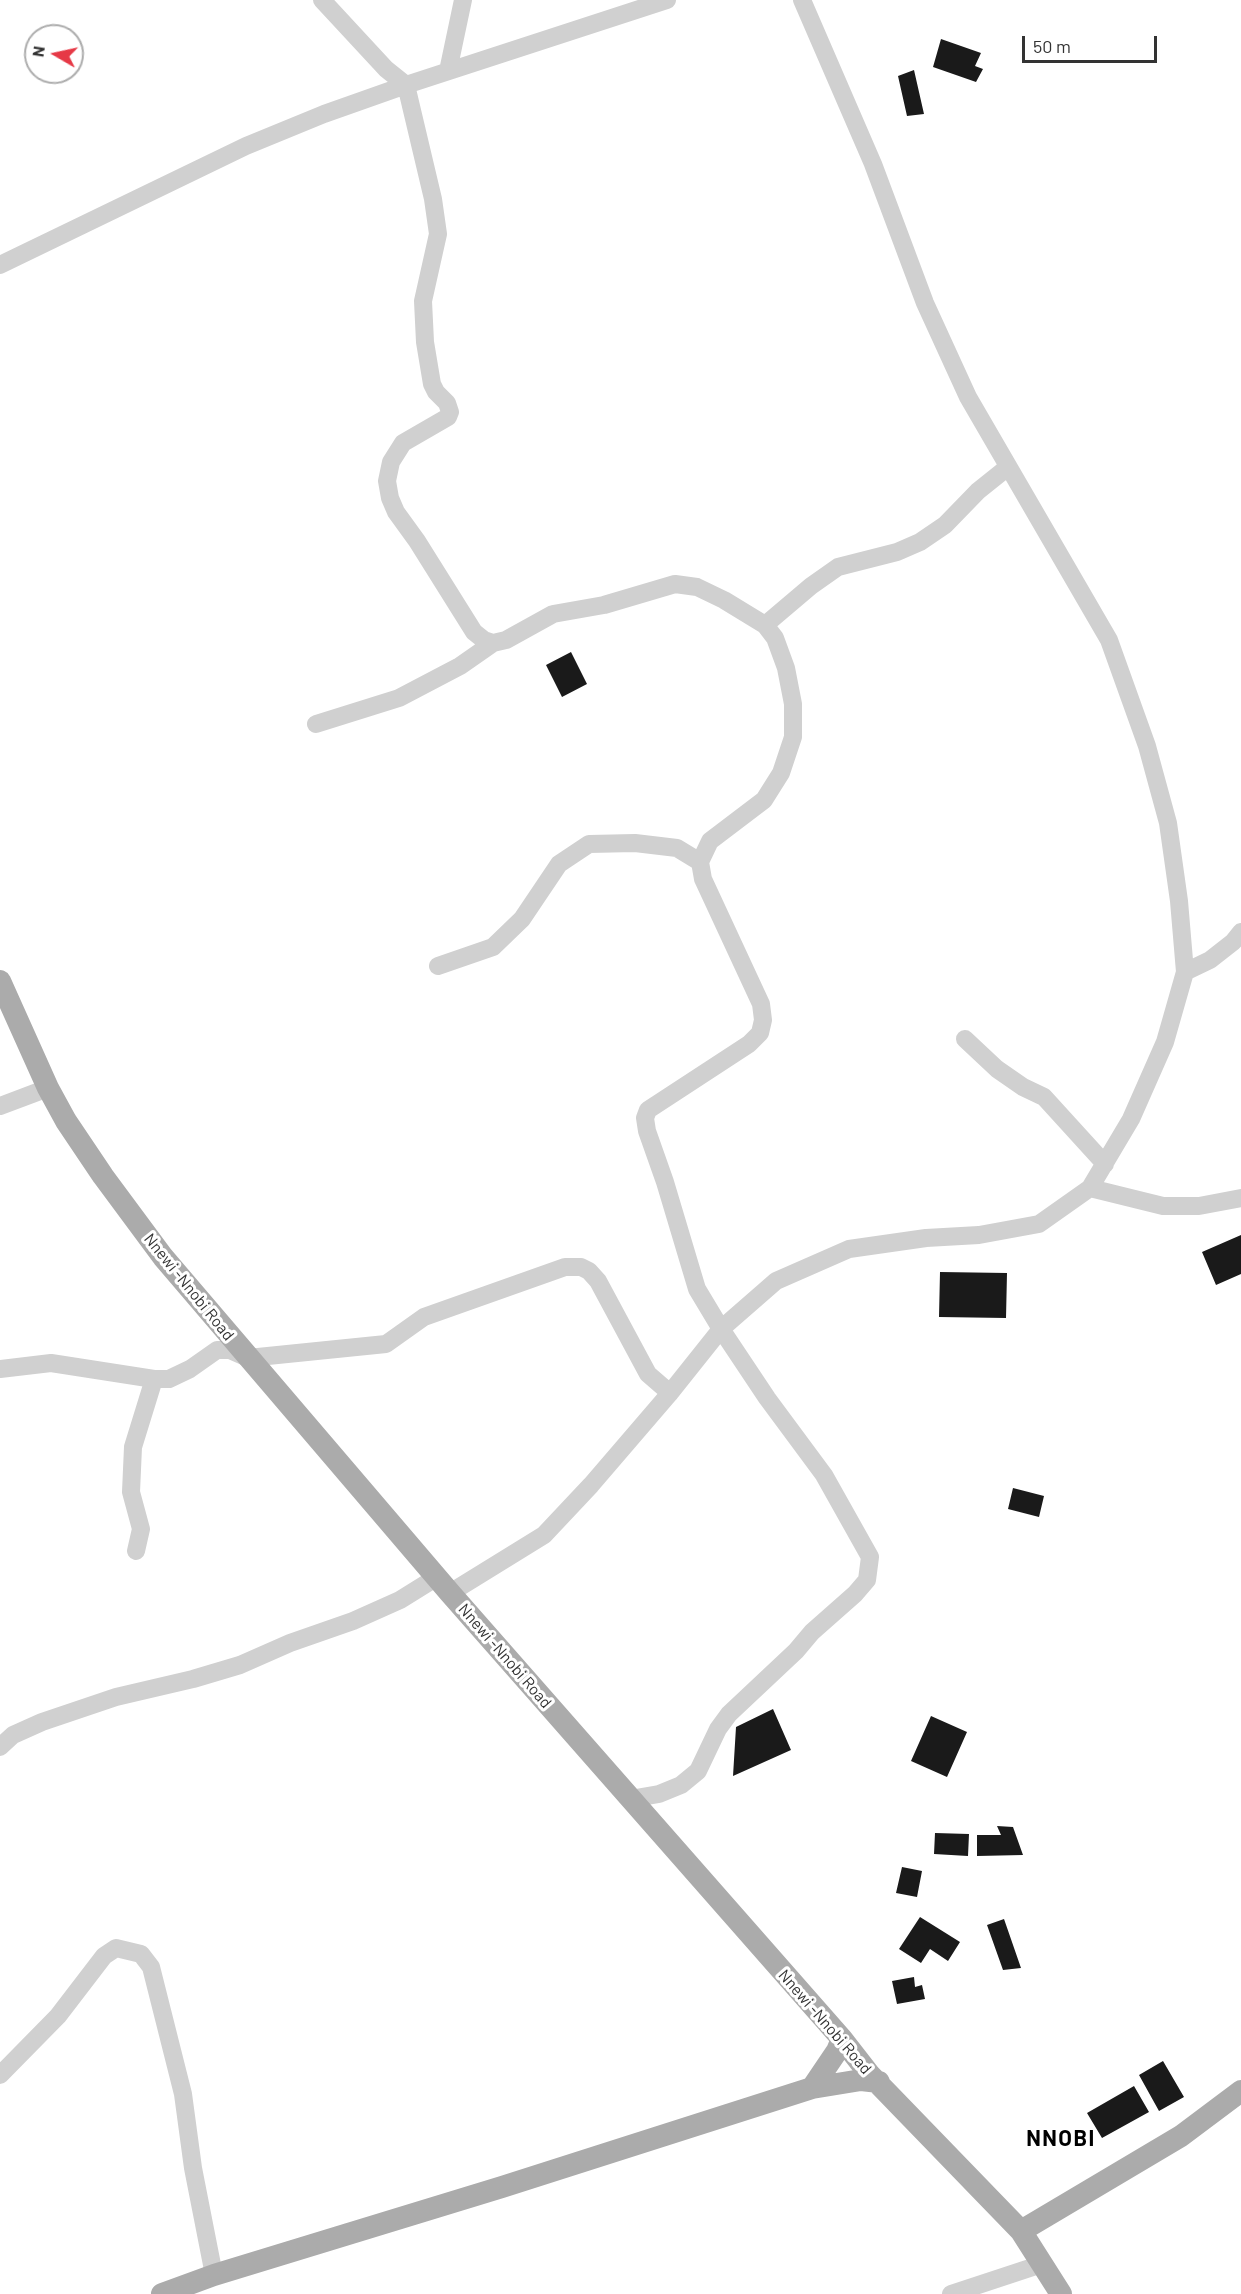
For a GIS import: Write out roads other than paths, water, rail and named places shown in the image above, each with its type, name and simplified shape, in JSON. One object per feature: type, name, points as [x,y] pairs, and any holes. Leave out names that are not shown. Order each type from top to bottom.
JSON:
[{"type":"main road","name":"Nnewi -Nnobi Road","points":[[0,981],[48,1088],[66,1121],[163,1257],[443,1585],[842,2039],[870,2075],[1021,2231],[1061,2294]]},
{"type":"main road","points":[[812,2088],[837,2051],[842,2039]]},
{"type":"main road","points":[[162,2294],[214,2275],[502,2187],[812,2088],[861,2080],[879,2082]]},
{"type":"main road","points":[[1021,2231],[1181,2136],[1241,2091]]},
{"type":"street","points":[[322,0],[386,69],[406,85],[433,199],[438,234],[423,301],[425,342],[432,384],[436,392],[447,403],[450,412],[441,422],[422,430],[403,443],[391,462],[387,481],[389,489],[396,512],[417,541],[474,632],[484,640],[493,643]]},
{"type":"street","points":[[448,71],[463,0]]},
{"type":"street","points":[[0,266],[246,146],[324,114],[667,0]]},
{"type":"street","points":[[0,1747],[14,1735],[53,1719],[116,1697],[193,1679],[240,1665],[290,1643],[353,1621],[400,1600],[443,1585],[544,1535],[591,1485],[721,1329],[776,1281],[849,1249],[926,1238],[979,1235],[1039,1224],[1090,1188],[1131,1119],[1165,1042],[1185,972],[1179,902],[1168,823],[1147,746],[1109,640],[968,397],[925,303],[873,164],[802,0]]},
{"type":"street","points":[[765,625],[811,586],[838,567],[897,552],[920,542],[945,525],[978,491],[1008,466]]},
{"type":"street","points":[[316,724],[399,698],[460,666],[493,643],[506,640],[553,614],[604,605],[675,585],[697,587],[724,600],[765,625],[775,638],[786,668],[793,704],[793,737],[781,773],[764,800],[710,841],[700,862],[703,879],[761,1005],[763,1020],[760,1033],[749,1044],[648,1110],[645,1118],[646,1131],[665,1182],[698,1289],[721,1329],[767,1398],[824,1474],[870,1557],[867,1580],[729,1714],[718,1729],[698,1771],[681,1785],[659,1794],[630,1799]]},
{"type":"street","points":[[438,966],[493,947],[522,919],[559,864],[589,844],[635,843],[677,848],[700,862]]},
{"type":"street","points":[[1185,972],[1210,960],[1233,942],[1241,932]]},
{"type":"street","points":[[965,1039],[997,1069],[1023,1087],[1044,1097],[1105,1164]]},
{"type":"street","points":[[0,1106],[48,1088]]},
{"type":"street","points":[[1090,1188],[1163,1206],[1199,1206],[1241,1198]]},
{"type":"street","points":[[0,1370],[51,1363],[154,1379],[169,1379],[190,1369],[217,1350],[230,1350],[248,1358],[387,1344],[424,1317],[565,1267],[581,1267],[590,1271],[598,1281],[648,1374],[670,1393]]},
{"type":"street","points":[[136,1551],[141,1529],[131,1491],[133,1447],[154,1379]]},
{"type":"street","points":[[0,2075],[58,2016],[104,1956],[116,1948],[141,1954],[151,1967],[183,2094],[193,2168],[214,2275]]},
{"type":"street","points":[[951,2294],[1042,2264]]},
{"type":"district","name":"NNOBI","points":[[1061,2139]]}]
